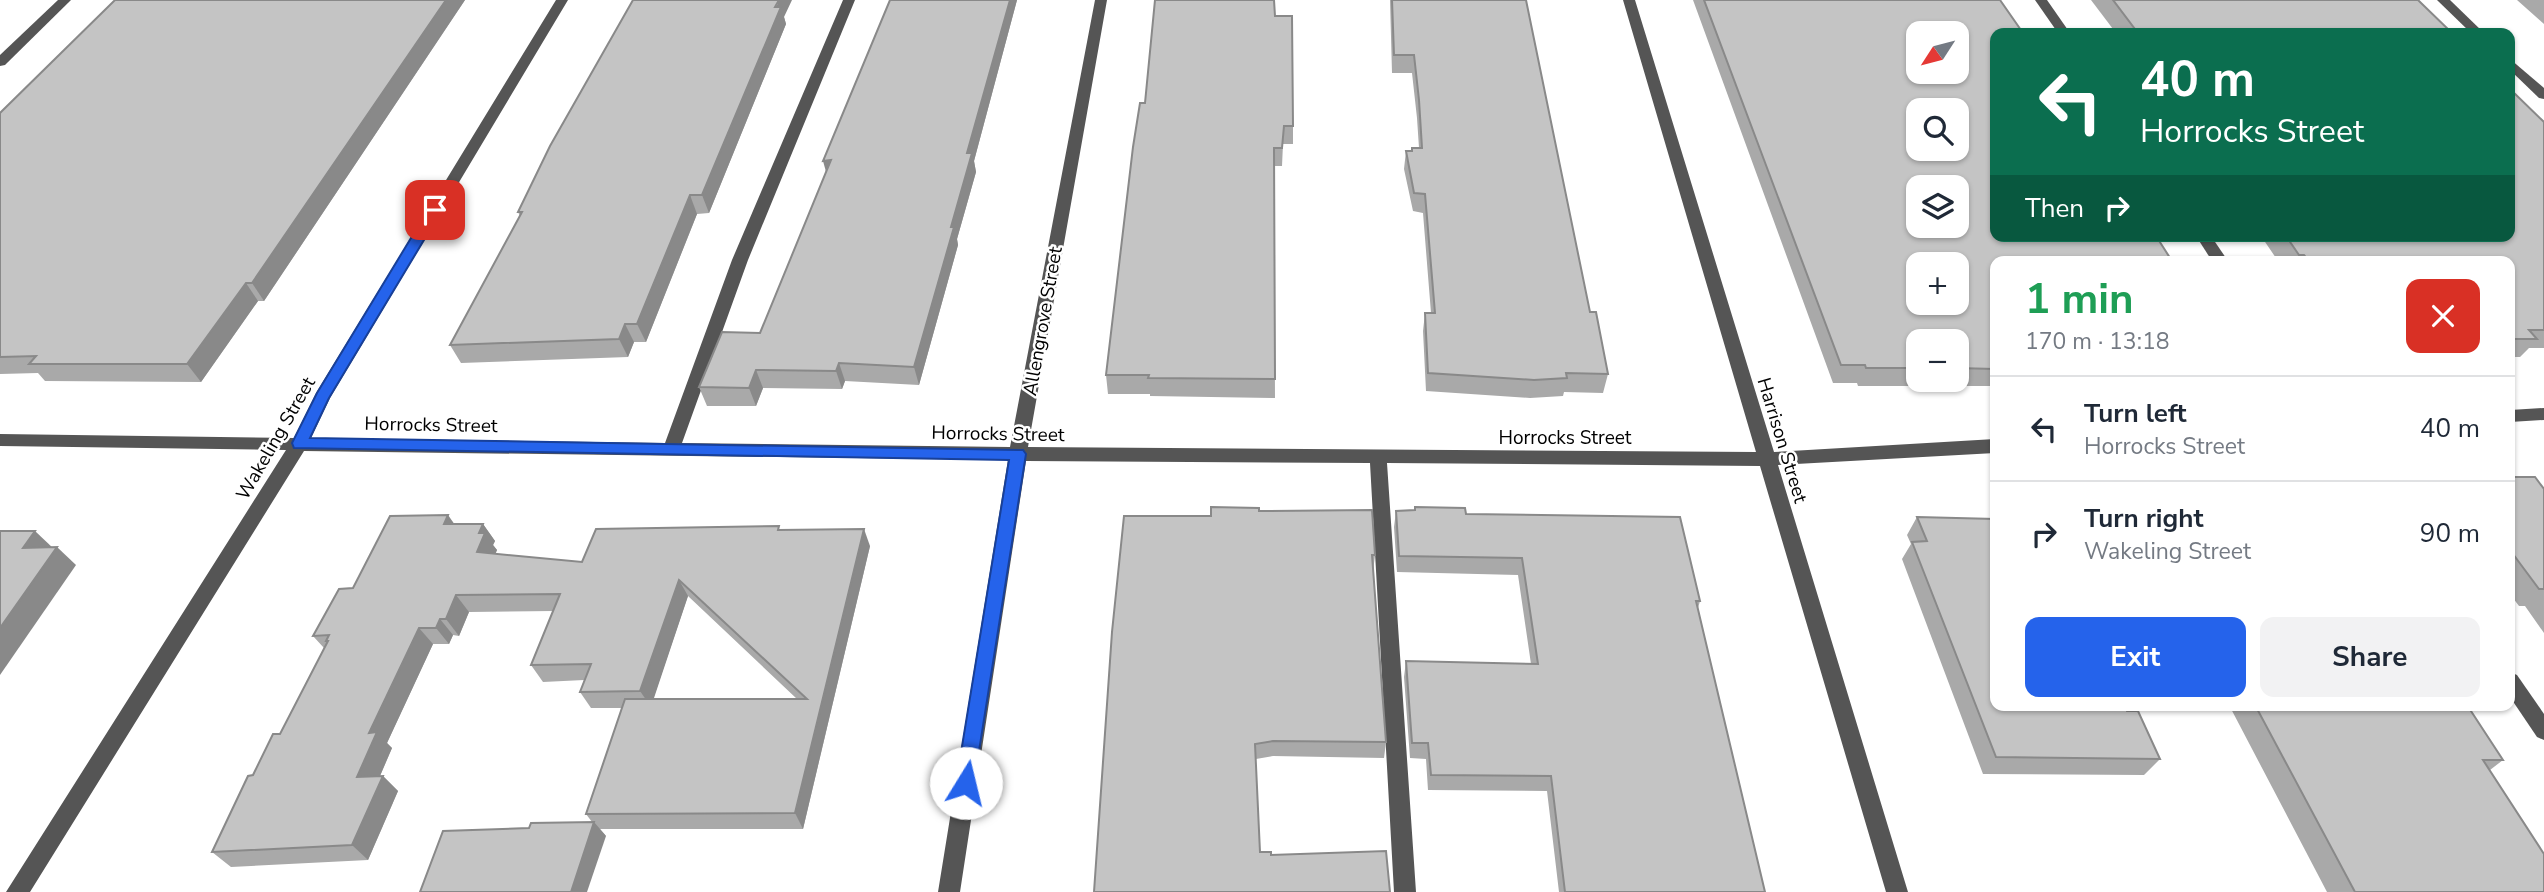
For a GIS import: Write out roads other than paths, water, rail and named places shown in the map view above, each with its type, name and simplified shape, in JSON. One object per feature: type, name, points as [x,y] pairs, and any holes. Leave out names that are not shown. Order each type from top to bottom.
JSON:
[{"type":"street","points":[[0,62],[65,0]]},
{"type":"street","name":"Wakeling Street","points":[[17,892],[300,443],[322,397],[562,0]]},
{"type":"street","points":[[671,449],[740,260],[849,0]]},
{"type":"street","name":"Allengrove Street","points":[[948,892],[1018,454],[1101,0]]},
{"type":"street","name":"Harrison Street","points":[[1629,0],[1897,892]]},
{"type":"street","points":[[2041,0],[2061,28]]},
{"type":"street","points":[[2443,0],[2473,28]]},
{"type":"street","points":[[2515,68],[2544,95]]},
{"type":"street","points":[[2515,416],[2544,414]]},
{"type":"street","name":"Horrocks Street","points":[[0,440],[1018,454],[1766,459],[1990,446]]},
{"type":"street","points":[[1378,456],[1405,892]]},
{"type":"street","points":[[2515,688],[2544,731]]}]
